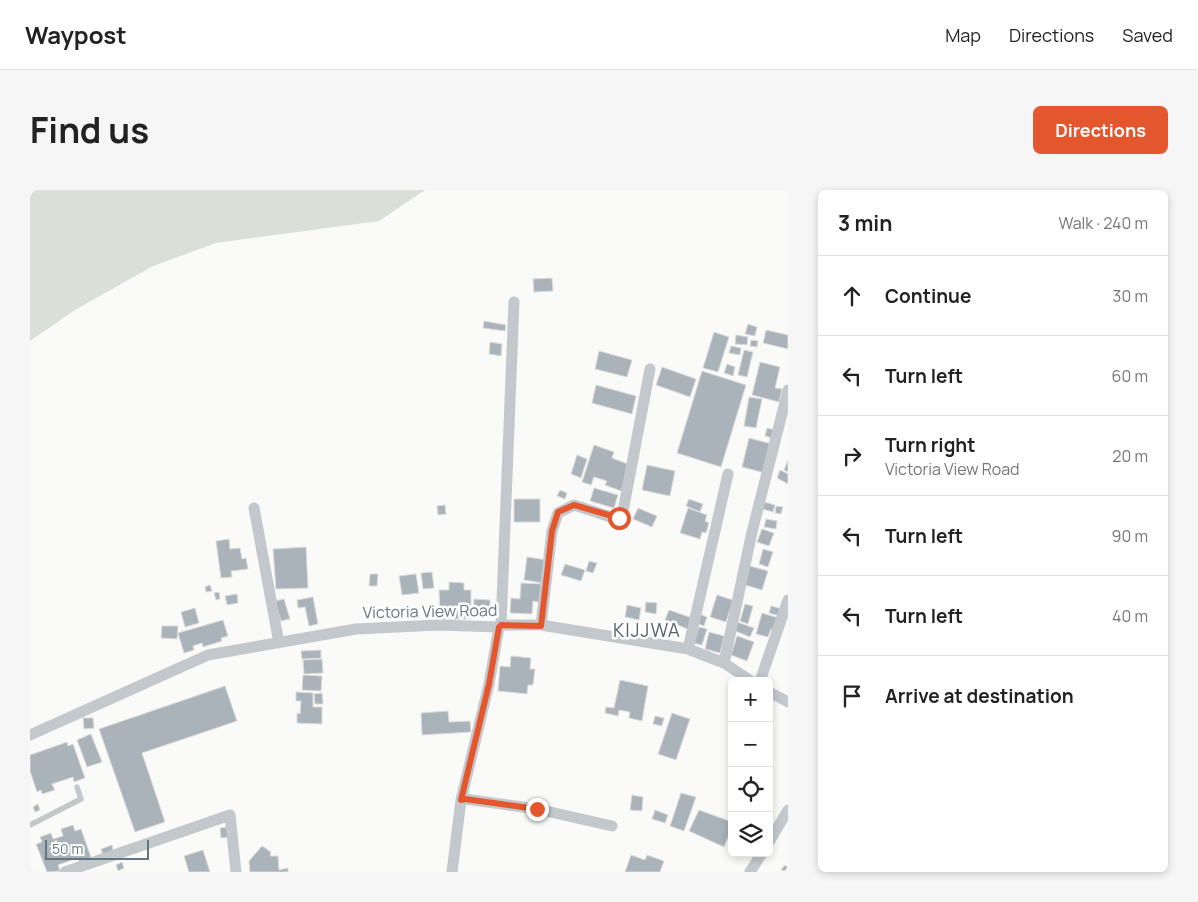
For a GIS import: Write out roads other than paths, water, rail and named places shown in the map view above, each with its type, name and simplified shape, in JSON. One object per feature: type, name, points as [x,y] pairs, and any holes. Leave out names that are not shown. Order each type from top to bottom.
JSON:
[{"type":"street","points":[[452,872],[461,800],[489,684],[500,626],[514,302]]},
{"type":"street","points":[[541,626],[552,531],[558,512],[574,505],[619,518],[623,511],[650,369]]},
{"type":"street","points":[[724,663],[752,532],[788,390]]},
{"type":"street","points":[[688,649],[728,474]]},
{"type":"street","points":[[254,508],[279,643]]},
{"type":"street","points":[[761,677],[788,600]]},
{"type":"street","name":"Victoria View Road","points":[[30,735],[208,655],[356,629],[438,625],[541,626],[688,649],[724,663],[745,677]]},
{"type":"street","points":[[773,694],[788,702]]},
{"type":"street","points":[[461,800],[537,809],[612,826]]},
{"type":"street","points":[[773,835],[788,810]]},
{"type":"street","points":[[65,872],[230,816],[236,872]]},
{"type":"street","points":[[750,872],[759,857]]},
{"type":"lane","points":[[30,825],[81,799],[78,787]]},
{"type":"district","name":"KIJJWA","points":[[647,630]]}]
